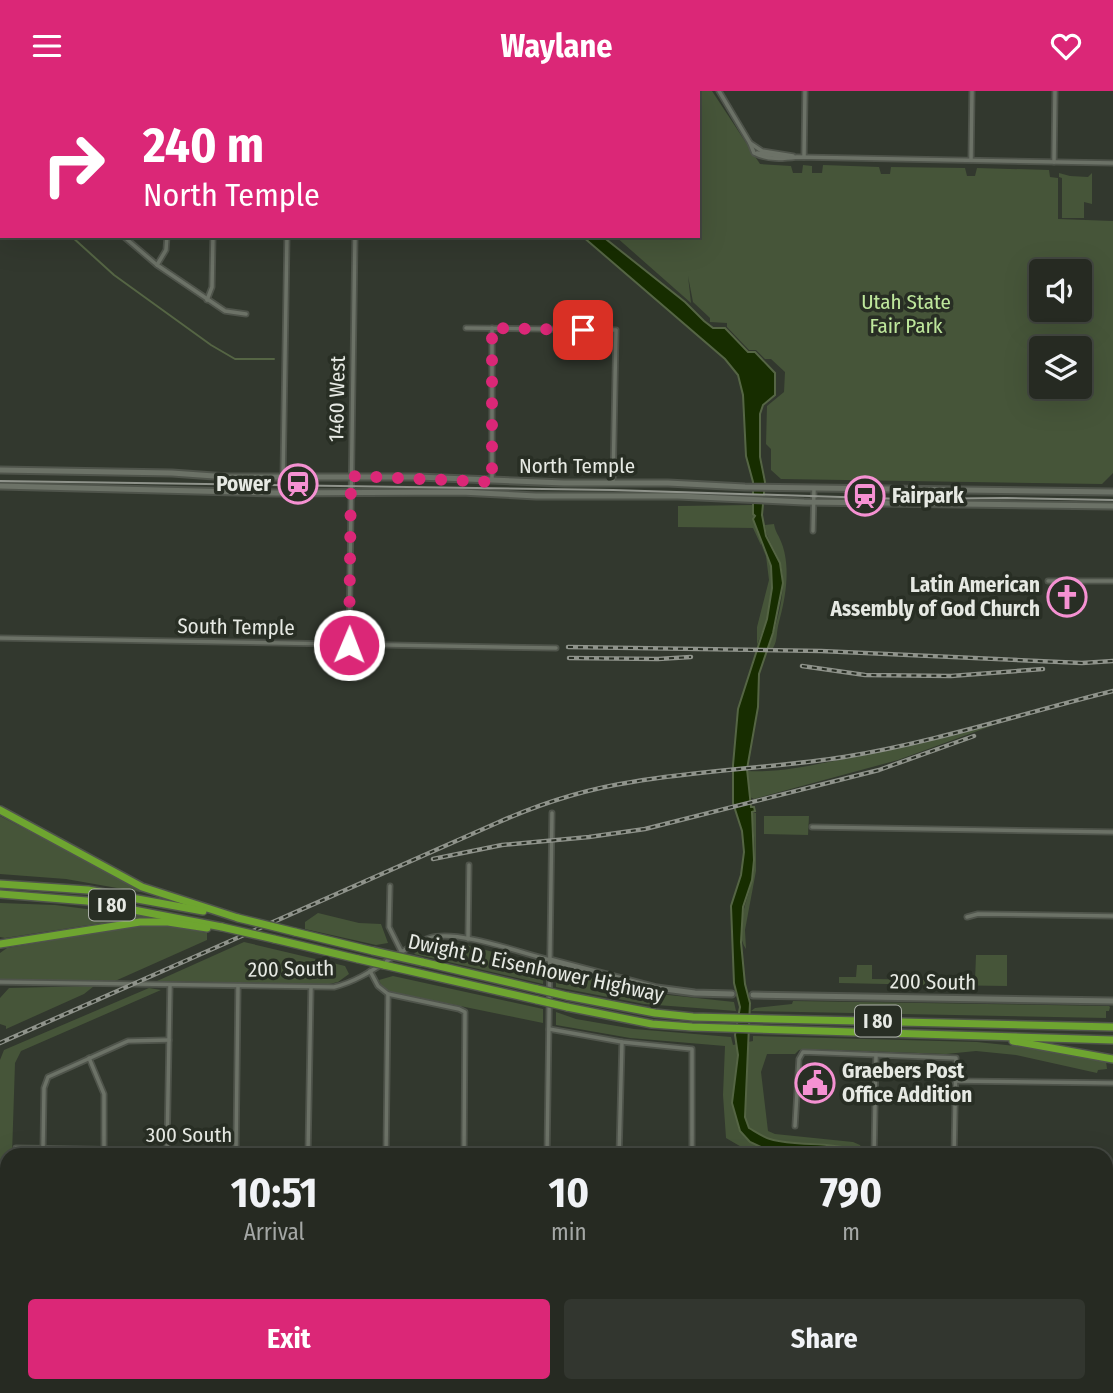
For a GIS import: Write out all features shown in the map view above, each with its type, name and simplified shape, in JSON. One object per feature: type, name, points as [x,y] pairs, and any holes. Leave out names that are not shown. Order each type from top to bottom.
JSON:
[{"type":"highway","points":[[0,810],[142,887],[238,918]]},
{"type":"highway","name":"Dwight D. Eisenhower Highway","points":[[0,883],[89,890],[238,918],[567,996],[655,1013],[1113,1027]]},
{"type":"highway","name":"Dwight D. Eisenhower Highway","points":[[0,894],[87,901],[220,927],[652,1024],[729,1029],[1113,1040]]},
{"type":"highway","points":[[0,944],[139,922],[220,927]]},
{"type":"highway","points":[[974,1037],[1039,1045],[1113,1059]]},
{"type":"main road","name":"North Temple","points":[[0,470],[283,477],[351,476],[492,482],[613,482],[745,488],[1113,492]]},
{"type":"main road","name":"North Temple","points":[[0,486],[1113,506]]},
{"type":"main road","name":"200 South","points":[[550,960],[657,988],[732,994]]},
{"type":"main road","name":"200 South","points":[[753,995],[1113,1001]]},
{"type":"street","points":[[719,91],[754,153],[766,158],[1113,163]]},
{"type":"street","points":[[804,157],[805,91]]},
{"type":"street","points":[[971,160],[972,91]]},
{"type":"street","points":[[1054,162],[1055,91]]},
{"type":"street","points":[[750,143],[758,148],[797,157]]},
{"type":"street","points":[[124,238],[207,300],[227,312],[246,313]]},
{"type":"street","points":[[157,265],[166,250],[167,238]]},
{"type":"street","points":[[207,300],[212,287],[213,238]]},
{"type":"street","points":[[283,477],[287,238]]},
{"type":"street","name":"1460 West","points":[[349,645],[355,238]]},
{"type":"street","points":[[466,328],[616,330],[613,482]]},
{"type":"street","points":[[492,328],[492,482]]},
{"type":"street","points":[[813,531],[814,487]]},
{"type":"street","points":[[1048,580],[1113,581]]},
{"type":"street","name":"South Temple","points":[[0,638],[556,648]]},
{"type":"street","points":[[547,1148],[552,813]]},
{"type":"street","points":[[811,827],[1113,832]]},
{"type":"street","points":[[468,939],[469,865]]},
{"type":"street","points":[[390,886],[389,927],[402,953]]},
{"type":"street","points":[[967,917],[978,914],[1113,916]]},
{"type":"street","name":"200 South","points":[[0,982],[339,986],[433,937],[444,936],[468,939],[550,960]]},
{"type":"street","points":[[370,971],[378,986],[388,995],[465,1012],[464,1148]]},
{"type":"street","points":[[167,1148],[170,985]]},
{"type":"street","points":[[236,1148],[239,986]]},
{"type":"street","points":[[308,1148],[311,987]]},
{"type":"street","points":[[386,1148],[388,995]]},
{"type":"street","points":[[550,1029],[622,1042],[692,1049],[692,1148]]},
{"type":"street","points":[[43,1148],[46,1079],[132,1040],[169,1040]]},
{"type":"street","points":[[620,1148],[622,1042]]},
{"type":"street","points":[[795,1126],[801,1053],[956,1058],[954,1148]]},
{"type":"street","points":[[874,1148],[876,1055]]},
{"type":"street","points":[[89,1058],[104,1094],[104,1148]]},
{"type":"street","points":[[955,1081],[1113,1083]]},
{"type":"green space","name":"Utah State Fair Park","points":[[700,91],[712,91],[760,164],[791,166],[793,173],[802,173],[803,165],[812,166],[812,173],[822,173],[823,165],[879,167],[881,174],[890,174],[891,167],[965,168],[967,176],[975,176],[977,168],[1049,170],[1050,177],[1058,178],[1058,219],[1113,221],[1113,473],[1102,484],[781,479],[771,470],[771,449],[766,444],[767,406],[784,392],[785,372],[771,359],[765,359],[756,350],[749,350],[727,327],[727,323],[710,322],[710,318],[693,302],[688,276],[691,303],[617,238],[700,238]]},
{"type":"green space","points":[[1059,173],[1088,177],[1092,173],[1092,204],[1084,202],[1084,218],[1062,218],[1062,178]]},
{"type":"green space","points":[[753,505],[761,545],[771,566],[772,588],[767,619],[757,645],[757,627],[769,580],[766,556],[753,528],[678,527],[678,506]]},
{"type":"green space","points":[[774,524],[783,547],[787,580],[776,642],[773,648],[768,648],[778,618],[783,586],[781,566],[767,536],[765,525]]},
{"type":"green space","points":[[1013,718],[898,760],[754,799],[750,797],[747,771],[783,770],[844,759]]},
{"type":"green space","points":[[752,813],[756,813],[756,871],[745,930],[746,949],[742,941],[741,924],[754,863]]},
{"type":"green space","points":[[0,816],[141,889],[140,892],[66,879],[0,874]]},
{"type":"green space","points":[[764,816],[809,816],[808,835],[764,834]]},
{"type":"green space","points":[[0,903],[55,905],[142,916],[141,920],[102,923],[5,938],[0,937]]},
{"type":"green space","points":[[318,913],[359,923],[381,924],[388,943],[376,945],[305,929],[305,922]]},
{"type":"green space","points":[[141,925],[173,926],[207,933],[207,940],[115,981],[0,979],[0,953],[7,948]]},
{"type":"green space","points":[[244,942],[345,966],[349,974],[338,982],[329,984],[157,981]]},
{"type":"green space","points":[[441,942],[462,944],[541,964],[544,966],[543,984],[414,954],[419,949]]},
{"type":"green space","points":[[976,955],[1007,955],[1007,986],[938,985],[939,980],[975,981]]},
{"type":"green space","points":[[857,965],[872,965],[872,979],[932,980],[932,985],[839,983],[839,977],[856,977]]},
{"type":"green space","points":[[556,970],[659,994],[734,1002],[736,1011],[644,1004],[556,987]]},
{"type":"green space","points":[[393,976],[543,1009],[543,1023],[387,991],[379,980]]},
{"type":"green space","points":[[94,986],[84,994],[6,1029],[6,1026],[0,1024],[0,998],[9,988]]},
{"type":"green space","points":[[149,988],[161,990],[21,1051],[15,1063],[12,1148],[0,1148],[0,1060],[4,1050]]},
{"type":"green space","points":[[793,1001],[1110,1007],[1109,1011],[1106,1011],[1106,1018],[751,1011],[755,1008],[792,1004]]},
{"type":"green space","points":[[556,1012],[576,1019],[634,1029],[731,1037],[733,1045],[753,1041],[753,1036],[977,1042],[1045,1049],[1106,1061],[1107,1069],[1098,1070],[1097,1073],[1016,1055],[976,1051],[946,1054],[807,1049],[799,1050],[795,1054],[767,1054],[761,1072],[768,1131],[853,1142],[862,1148],[743,1148],[726,1138],[723,1095],[725,1046],[630,1038],[556,1025]]},
{"type":"shaded area","points":[[584,238],[605,238],[685,302],[713,328],[725,328],[748,352],[755,352],[775,373],[775,395],[763,405],[760,414],[760,457],[765,482],[762,515],[766,536],[780,563],[783,583],[773,633],[759,674],[758,707],[747,769],[751,807],[754,807],[755,811],[752,812],[752,880],[743,907],[741,942],[745,984],[750,1003],[745,1117],[749,1128],[770,1139],[848,1148],[763,1148],[750,1142],[740,1131],[732,1103],[738,1055],[735,1035],[740,1007],[734,983],[731,906],[741,875],[744,852],[742,831],[733,803],[733,765],[738,709],[767,619],[772,588],[771,566],[753,519],[753,482],[746,456],[743,395],[738,375],[725,359]]},
{"type":"waterway","points":[[73,238],[114,275],[211,345],[235,359],[274,359]]},
{"type":"tram line","points":[[0,481],[613,490],[904,499],[1113,500]]},
{"type":"railway","points":[[568,647],[821,651],[1082,663],[1113,661]]},
{"type":"railway","points":[[569,658],[691,657]]},
{"type":"railway","points":[[802,666],[865,675],[951,676],[1043,669]]},
{"type":"railway","points":[[0,1043],[499,822],[564,797],[658,778],[818,761],[878,751],[1113,691]]},
{"type":"railway","points":[[433,859],[502,845],[645,829],[879,770],[974,736]]},
{"type":"place","name":"Power","points":[[298,484]]},
{"type":"place","name":"Fairpark","points":[[865,496]]},
{"type":"place","name":"Latin American Assembly of God Church","points":[[1067,597]]},
{"type":"place","name":"Graebers Post Office Addition","points":[[815,1083]]},
{"type":"route","points":[[349,645],[351,476],[492,482],[492,328],[583,330]]}]
